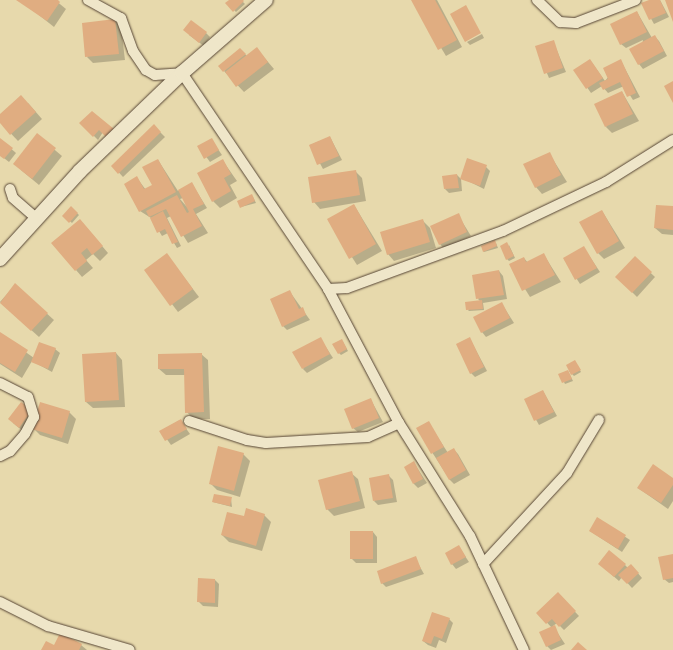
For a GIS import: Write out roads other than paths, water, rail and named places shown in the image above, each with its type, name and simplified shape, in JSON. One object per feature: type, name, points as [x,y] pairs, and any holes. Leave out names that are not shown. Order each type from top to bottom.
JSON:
[{"type":"street","points":[[88,0],[121,18],[133,51],[146,70],[155,75],[182,73]]},
{"type":"street","points":[[0,259],[80,172],[182,73],[266,0]]},
{"type":"street","points":[[537,0],[560,22],[576,23],[636,0]]},
{"type":"street","points":[[182,73],[328,289],[398,423],[470,536],[524,650]]},
{"type":"street","points":[[328,289],[347,288],[503,231],[606,182],[673,140]]},
{"type":"street","points":[[10,189],[13,198],[37,219]]},
{"type":"street","points":[[0,383],[28,397],[34,417],[25,434],[10,451],[0,456]]},
{"type":"street","points":[[483,564],[567,473],[599,420]]},
{"type":"street","points":[[189,421],[247,440],[266,443],[368,437],[398,423]]},
{"type":"street","points":[[0,602],[48,626],[130,650]]}]
